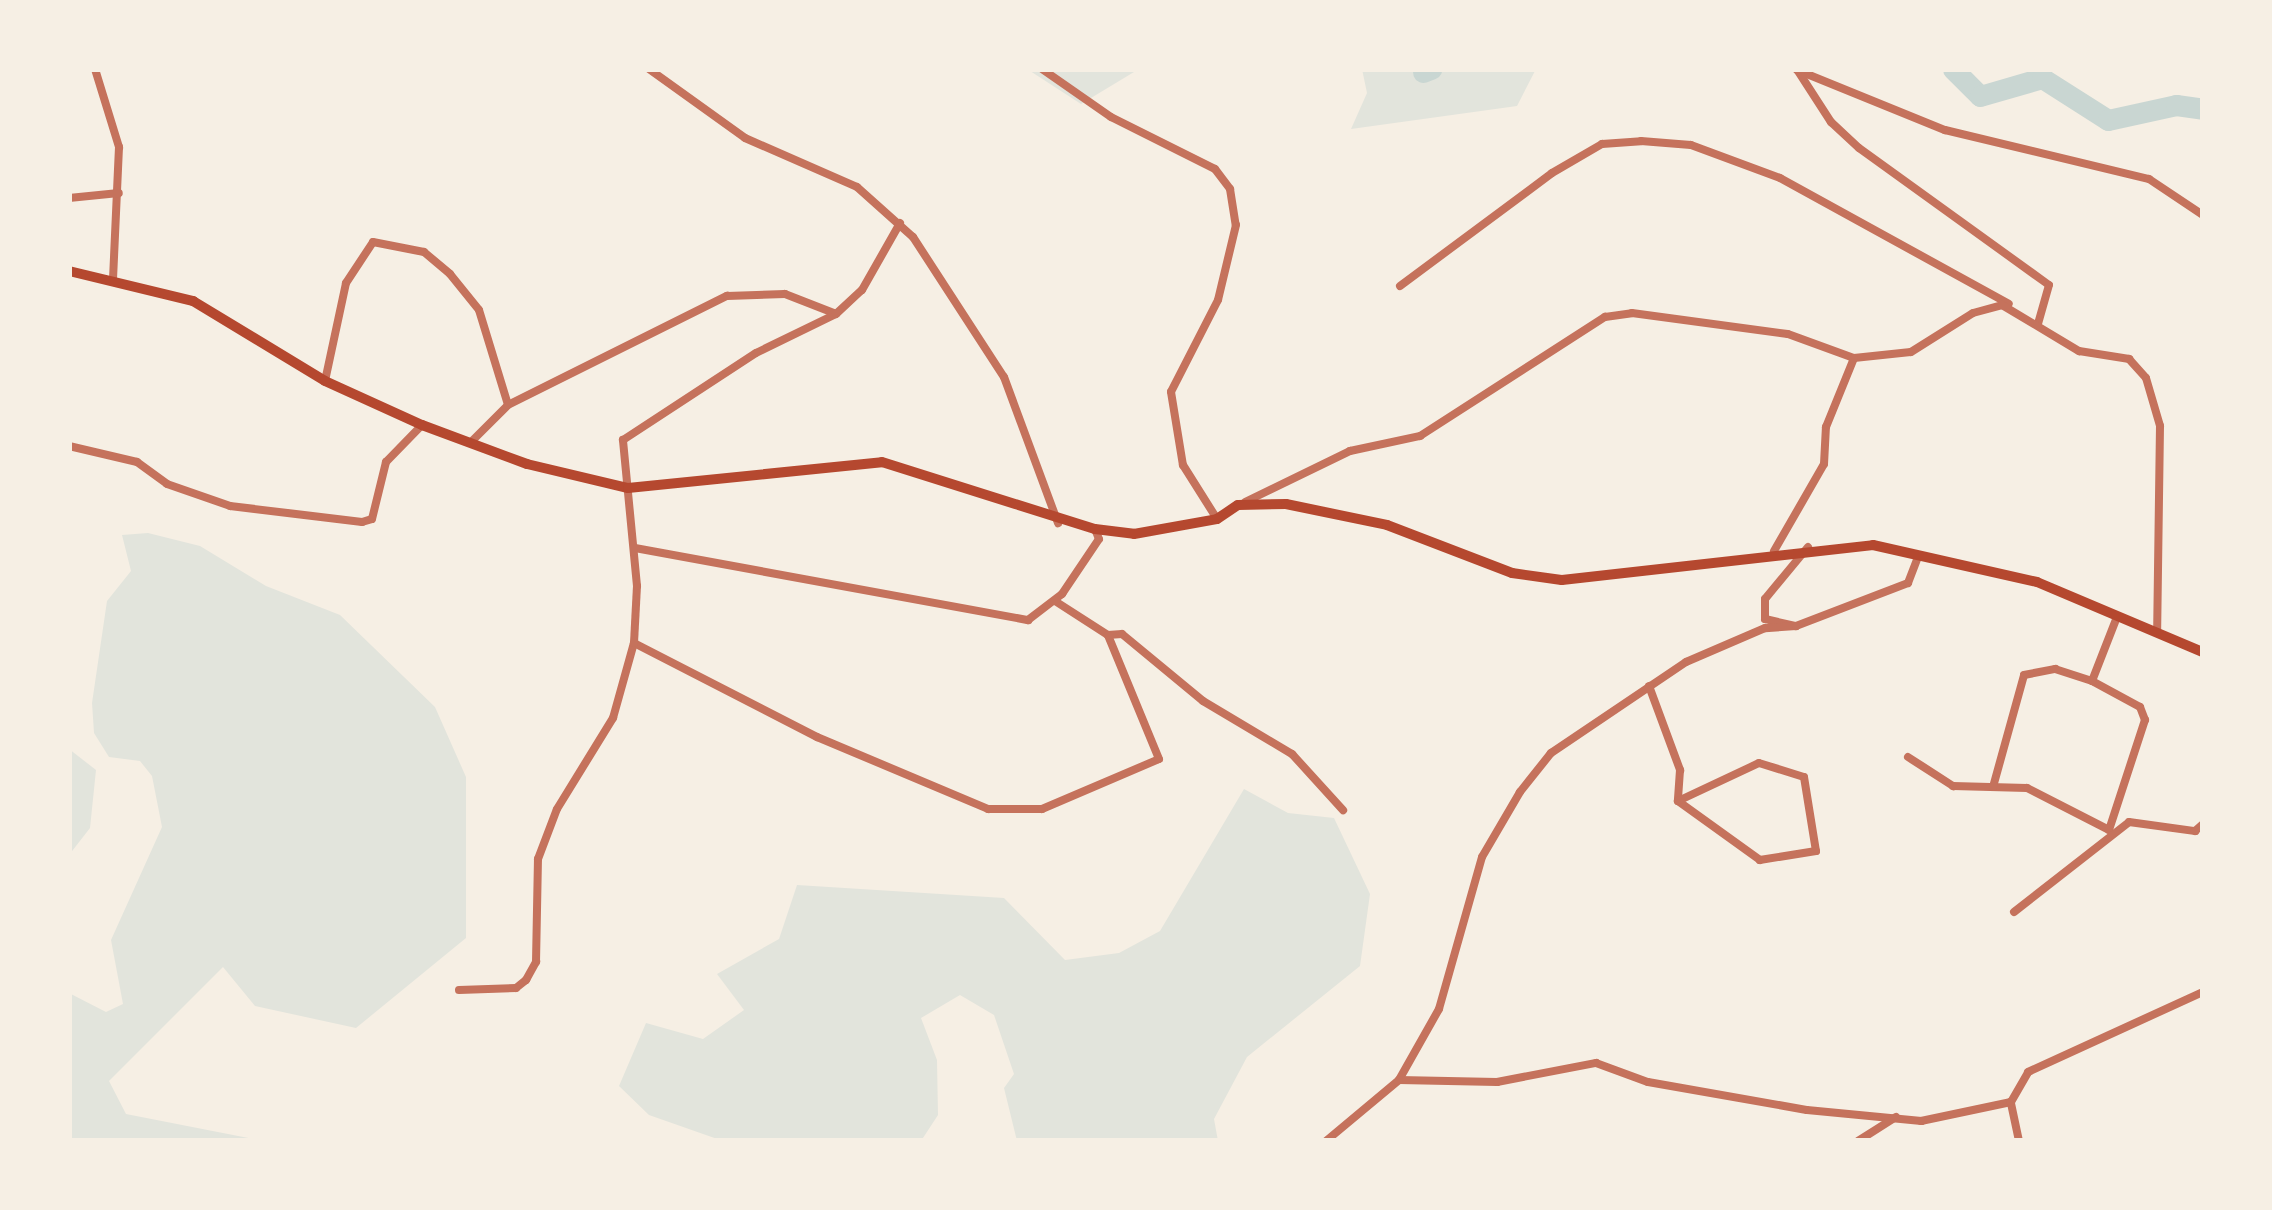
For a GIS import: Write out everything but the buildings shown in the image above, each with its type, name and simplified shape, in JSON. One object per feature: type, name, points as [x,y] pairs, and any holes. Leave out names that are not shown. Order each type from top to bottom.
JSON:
[{"type":"main road","points":[[69,271],[193,301],[325,381],[422,425],[628,488],[882,462],[1058,523],[1095,530],[1134,534],[1217,519],[1238,505],[1333,512],[1432,539],[1512,573],[1562,580],[1728,565],[1808,547],[1873,545],[2037,582],[2203,652]]},
{"type":"street","points":[[95,69],[118,147],[113,280]]},
{"type":"street","points":[[650,69],[697,110],[857,187],[900,223],[1004,377],[1058,523]]},
{"type":"street","points":[[1042,69],[1111,117],[1215,169],[1230,189],[1236,225],[1218,300],[1171,392],[1183,465],[1217,519]]},
{"type":"street","points":[[1797,69],[1945,130],[2149,179],[2203,215]]},
{"type":"street","points":[[1797,69],[1831,122],[1859,148],[2049,285],[2038,324]]},
{"type":"street","points":[[1400,286],[1552,173],[1602,144],[1691,145],[1780,178],[2015,308],[2079,351],[2129,359],[2156,399],[2157,630]]},
{"type":"street","points":[[69,198],[119,194]]},
{"type":"street","points":[[459,990],[516,988],[536,962],[538,859],[556,808],[613,718],[634,643],[634,547],[623,440],[756,352],[836,314],[862,290],[900,223]]},
{"type":"street","points":[[325,381],[346,283],[373,242],[424,252],[450,274],[479,310],[508,405]]},
{"type":"street","points":[[471,442],[508,405],[727,296],[785,294],[836,314]]},
{"type":"street","points":[[1238,505],[1350,452],[1420,436],[1605,317],[1632,314],[1788,334],[1854,358],[1911,352],[1973,313],[2015,308]]},
{"type":"street","points":[[1774,551],[1824,464],[1826,427],[1854,358]]},
{"type":"street","points":[[69,446],[137,462],[167,484],[230,506],[362,522],[372,519],[386,462],[422,425]]},
{"type":"street","points":[[634,547],[654,557],[966,603],[1028,620],[1055,601],[1099,539],[1095,530]]},
{"type":"street","points":[[1796,626],[1765,620],[1765,599],[1808,547]]},
{"type":"street","points":[[1326,1141],[1399,1080],[1438,1009],[1482,857],[1520,792],[1551,753],[1720,644],[1796,626],[1907,583],[1918,557]]},
{"type":"street","points":[[634,643],[817,737],[988,809],[1042,808],[1159,759],[1108,635],[1055,601]]},
{"type":"street","points":[[2092,681],[2104,635],[2118,616]]},
{"type":"street","points":[[1108,635],[1122,634],[1203,700],[1305,763],[1343,810]]},
{"type":"street","points":[[1993,788],[2024,675],[2055,669],[2092,681],[2145,713],[2109,830]]},
{"type":"street","points":[[1649,686],[1680,770],[1678,801]]},
{"type":"street","points":[[1908,757],[1953,786],[2027,788],[2109,830],[2129,822],[2195,832],[2203,824]]},
{"type":"street","points":[[1760,763],[1800,774],[1808,784],[1816,851],[1760,860],[1678,801],[1760,763]]},
{"type":"street","points":[[2014,913],[2129,822]]},
{"type":"street","points":[[2018,1141],[2011,1102],[2028,1072],[2203,992]]},
{"type":"street","points":[[1399,1080],[1498,1082],[1596,1063],[1648,1082],[1921,1120],[2011,1102]]},
{"type":"street","points":[[1858,1141],[1896,1117]]},
{"type":"shaded area","points":[[1027,69],[1139,69],[1081,104]]},
{"type":"shaded area","points":[[1362,69],[1536,69],[1517,106],[1351,129],[1367,93]]},
{"type":"shaded area","points":[[148,533],[200,546],[266,586],[340,615],[435,707],[466,777],[466,938],[356,1028],[255,1006],[223,967],[109,1081],[126,1114],[264,1141],[69,1141],[69,993],[106,1012],[123,1004],[111,940],[162,827],[152,776],[140,761],[109,757],[94,733],[92,703],[107,601],[131,571],[122,535]]},
{"type":"shaded area","points":[[69,749],[96,770],[90,828],[69,855]]},
{"type":"shaded area","points":[[1244,789],[1288,813],[1334,818],[1370,894],[1360,966],[1247,1057],[1214,1119],[1218,1141],[1017,1141],[1004,1088],[1014,1074],[994,1015],[960,995],[921,1018],[937,1060],[938,1115],[921,1141],[723,1141],[649,1115],[619,1086],[646,1023],[703,1039],[744,1010],[717,974],[779,939],[797,885],[1004,898],[1065,960],[1119,953],[1160,931]]},
{"type":"waterway","points":[[1423,72],[1431,69]]},
{"type":"waterway","points":[[1953,69],[1980,96],[2042,78],[2108,120],[2176,105],[2203,109]]}]
